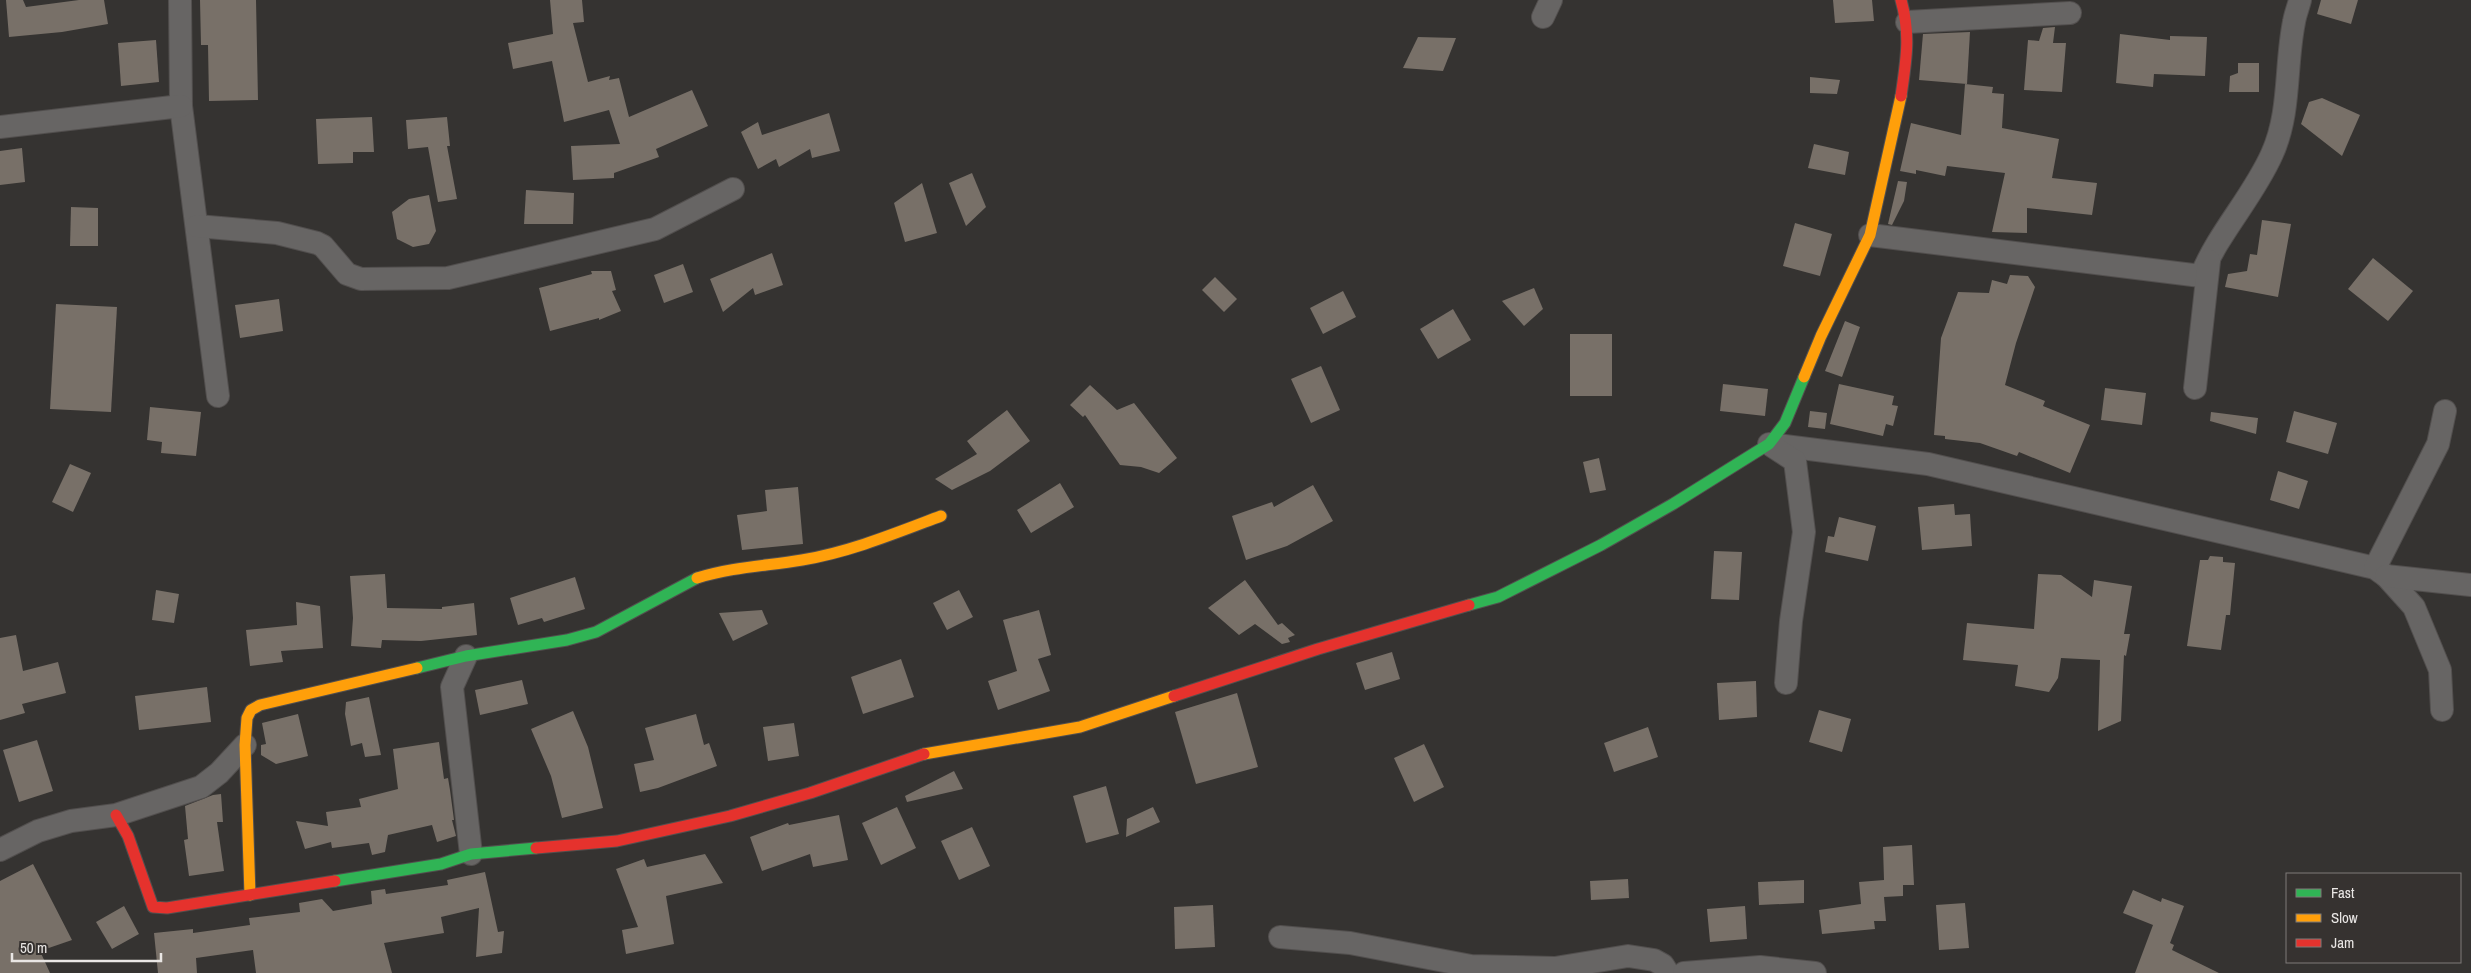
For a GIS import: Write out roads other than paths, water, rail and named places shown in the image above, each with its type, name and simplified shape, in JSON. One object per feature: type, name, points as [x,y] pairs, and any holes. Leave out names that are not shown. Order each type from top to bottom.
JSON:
[{"type":"street","points":[[180,0],[181,106],[218,396]]},
{"type":"street","points":[[116,815],[131,843],[146,894],[153,906],[167,908],[441,864],[471,854],[617,841],[730,816],[836,784],[908,758],[1080,727],[1318,649],[1498,597],[1601,545],[1673,504],[1769,444],[1785,423],[1821,336],[1870,235],[1900,101],[1908,43],[1908,22],[1902,0]]},
{"type":"street","points":[[1870,235],[2201,276],[2209,255],[2222,239],[2272,154],[2284,116],[2294,22],[2300,0]]},
{"type":"street","points":[[1908,22],[2070,14]]},
{"type":"street","points":[[0,127],[181,106]]},
{"type":"street","points":[[197,226],[278,233],[317,243],[323,246],[347,274],[361,279],[448,278],[655,229],[733,189]]},
{"type":"street","points":[[2195,388],[2209,255]]},
{"type":"street","points":[[2380,572],[2438,444],[2446,411]]},
{"type":"street","points":[[1769,444],[1928,464],[2380,572],[2471,585]]},
{"type":"street","points":[[1769,444],[1795,461],[1804,532],[1791,621],[1786,683]]},
{"type":"street","points":[[250,895],[245,745],[247,718],[251,710],[260,705],[466,656],[567,640],[596,632],[694,580],[744,566],[803,560],[866,544],[940,516]]},
{"type":"street","points":[[2380,572],[2414,607],[2440,670],[2442,710]]},
{"type":"street","points":[[466,656],[452,687],[471,854]]},
{"type":"street","points":[[0,850],[38,831],[71,821],[116,815],[201,787],[219,773],[245,745]]},
{"type":"street","points":[[1280,938],[1350,943],[1471,966],[1555,968],[1628,956],[1654,960],[1663,965],[1668,973]]},
{"type":"street","points":[[1684,973],[1760,967],[1816,973]]}]
